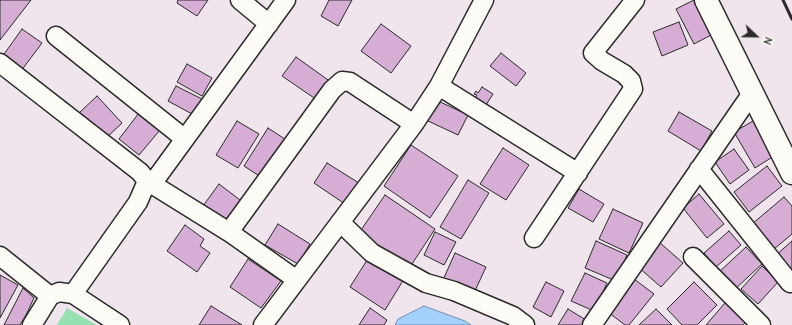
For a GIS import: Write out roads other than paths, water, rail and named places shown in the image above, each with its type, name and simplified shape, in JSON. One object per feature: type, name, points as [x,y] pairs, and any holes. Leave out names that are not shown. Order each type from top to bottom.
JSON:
[{"type":"street","points":[[240,0],[269,24]]},
{"type":"street","points":[[73,294],[150,183],[186,139],[286,0]]},
{"type":"street","points":[[263,325],[414,124],[439,86],[484,0]]},
{"type":"street","points":[[534,238],[633,89],[631,81],[624,74],[602,61],[594,53],[635,0]]},
{"type":"street","points":[[706,0],[792,173]]},
{"type":"street","points":[[56,36],[186,139]]},
{"type":"street","points":[[0,63],[140,172],[150,183],[229,232],[296,280]]},
{"type":"street","points":[[229,232],[332,90],[342,81],[350,82],[414,124]]},
{"type":"street","points":[[439,86],[578,173]]},
{"type":"street","points":[[592,325],[752,93]]},
{"type":"street","points":[[699,169],[790,283]]},
{"type":"street","points":[[340,222],[372,253],[426,283],[454,291],[513,316],[525,325]]},
{"type":"street","points":[[0,256],[50,296]]},
{"type":"street","points":[[693,256],[760,325]]},
{"type":"street","points":[[32,325],[50,296],[59,292],[73,294],[120,325]]},
{"type":"water","points":[[424,306],[465,321],[471,325],[395,325],[398,319]]},
{"type":"railway","points":[[783,0],[792,19]]}]
